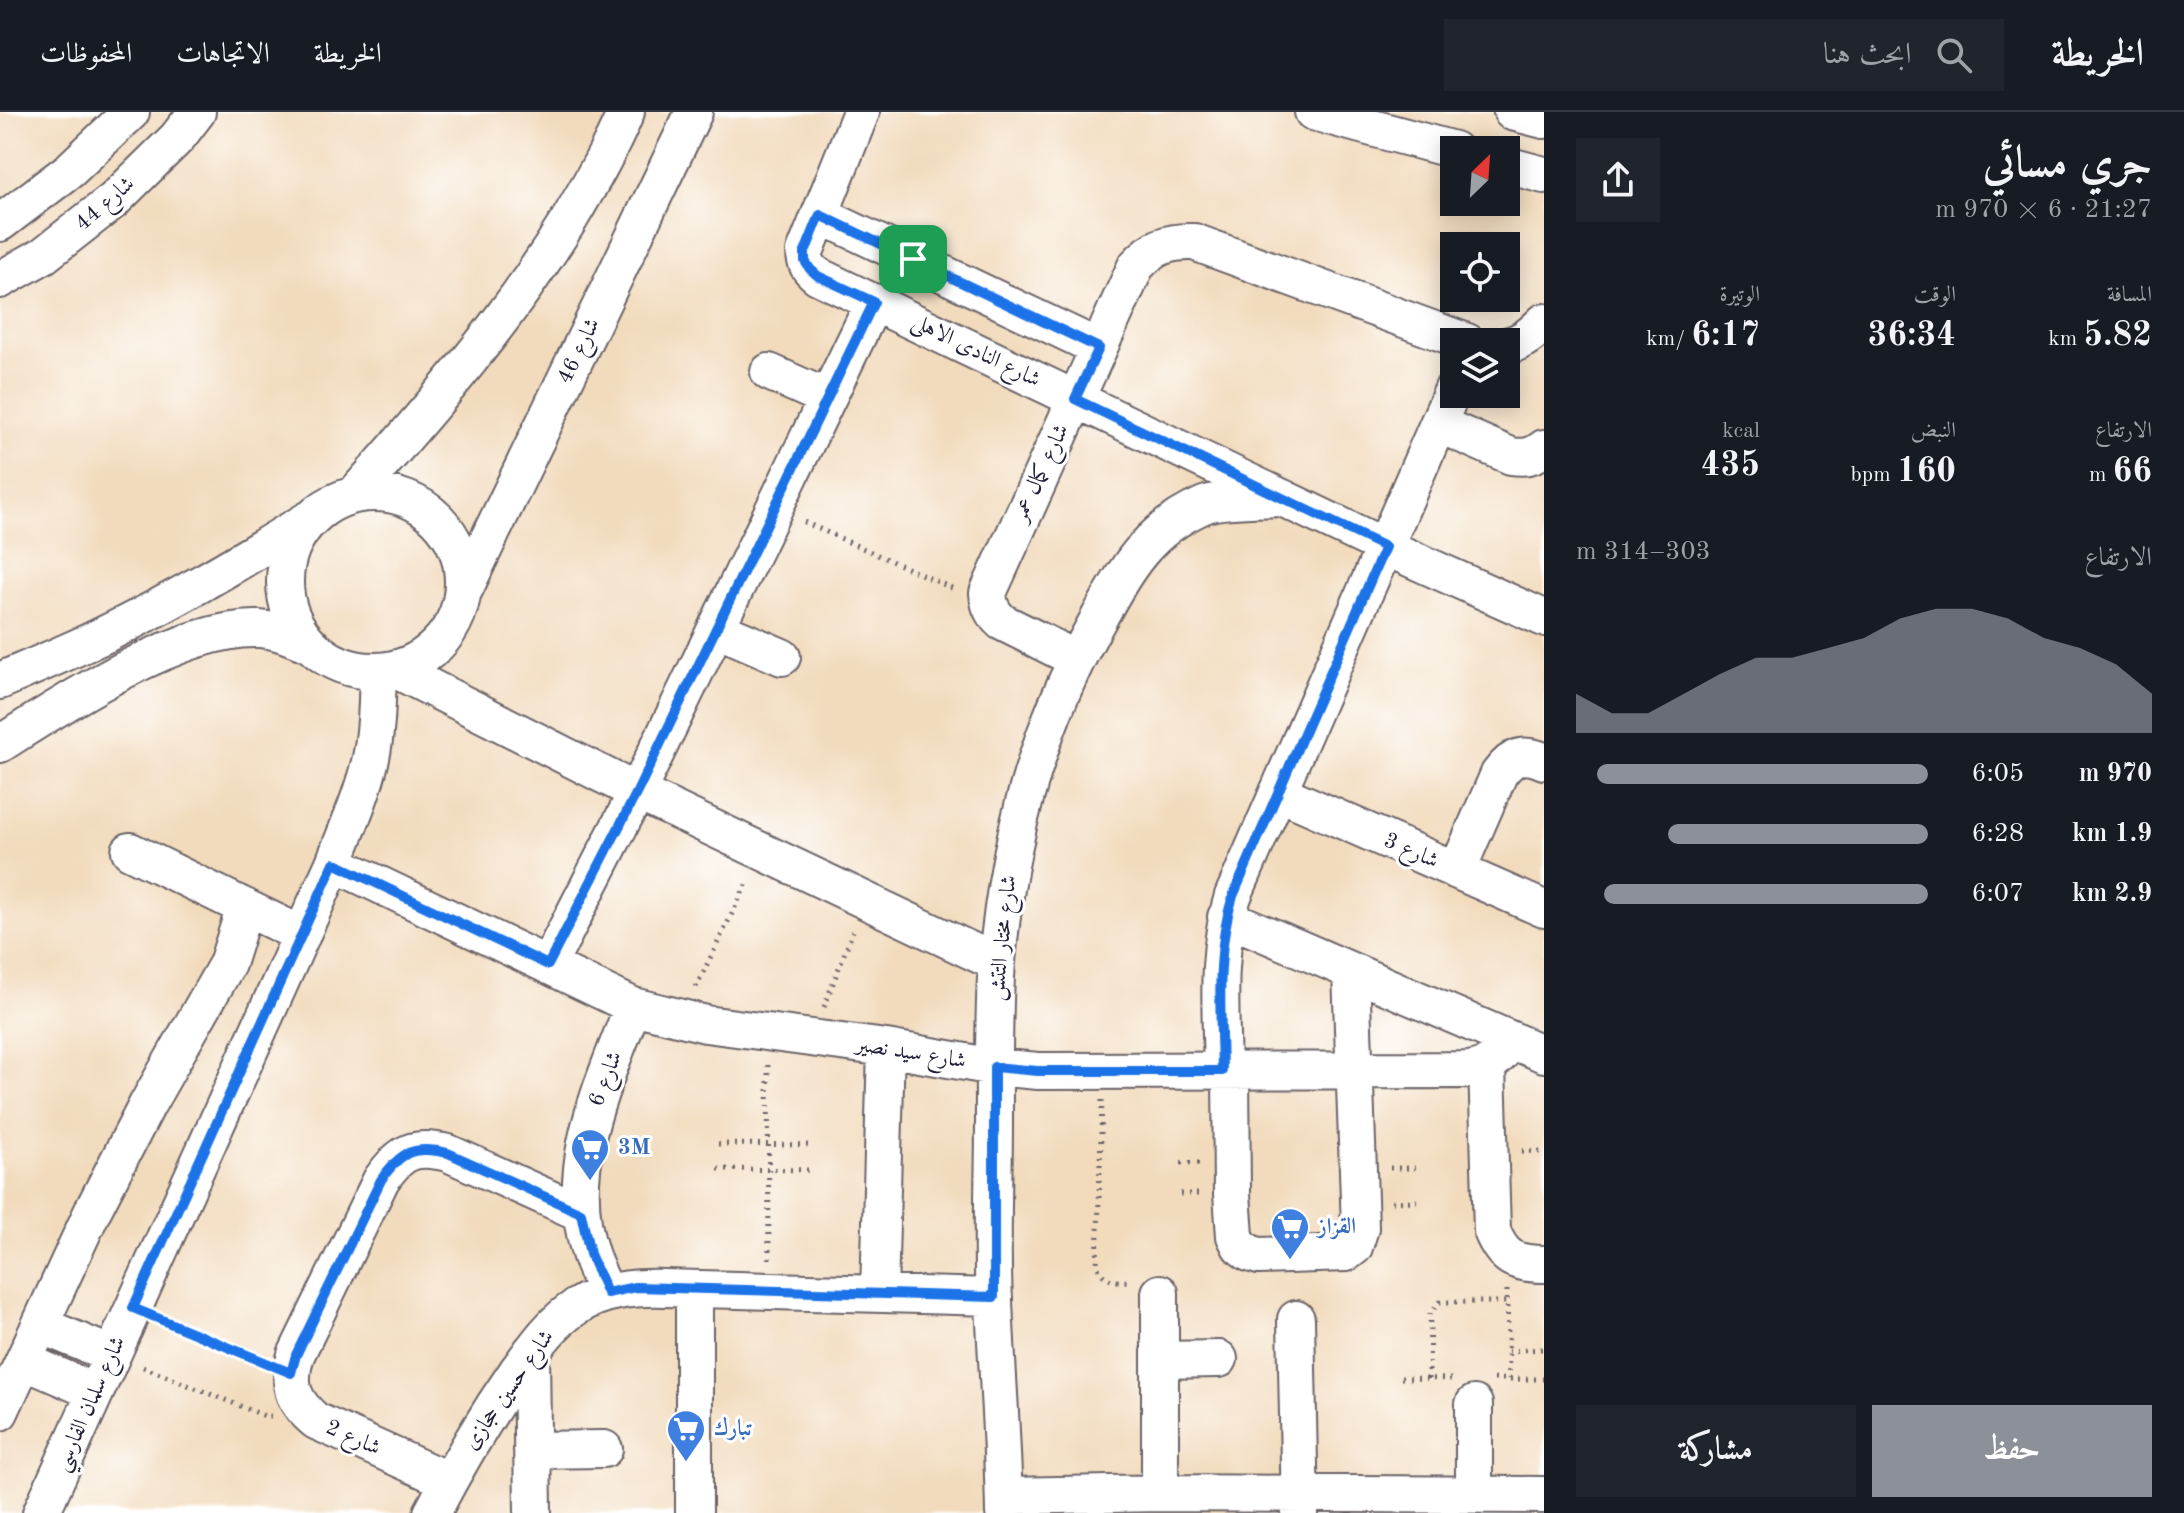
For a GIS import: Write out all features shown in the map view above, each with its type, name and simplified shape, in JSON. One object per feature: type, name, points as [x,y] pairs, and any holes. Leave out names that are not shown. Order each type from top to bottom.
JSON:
[{"type":"street","points":[[0,223],[70,170],[131,112]]},
{"type":"street","name":"شارع 44","points":[[0,280],[44,255],[114,200],[177,138],[197,112]]},
{"type":"street","points":[[355,494],[437,402],[510,309],[596,177],[626,112]]},
{"type":"street","name":"شارع 46","points":[[464,590],[694,112]]},
{"type":"street","points":[[861,112],[820,215],[1099,348]]},
{"type":"street","points":[[1313,112],[1440,146]]},
{"type":"street","points":[[1512,112],[1544,120]]},
{"type":"street","points":[[1520,169],[1544,175]]},
{"type":"street","name":"شارع النادى الاهلى","points":[[820,215],[805,252],[805,261],[818,276],[1385,547],[1544,618]]},
{"type":"street","name":"شارع كمال عمر","points":[[989,604],[991,582],[1136,266],[1154,249],[1177,241],[1194,242],[1440,332]]},
{"type":"street","points":[[548,965],[637,792],[874,302]]},
{"type":"street","points":[[1520,341],[1544,322]]},
{"type":"street","points":[[769,372],[827,398]]},
{"type":"street","points":[[1351,971],[1360,1228],[1354,1247],[1346,1253],[1259,1256],[1249,1253],[1240,1246],[1235,1236],[1232,1194],[1221,966],[1226,917],[1445,408]]},
{"type":"street","points":[[1438,424],[1511,456],[1524,458],[1544,448]]},
{"type":"street","points":[[0,681],[147,613],[309,520],[338,500],[355,494],[376,493],[396,495],[416,503],[433,515],[458,549],[463,569],[464,590],[460,607],[454,624],[443,639],[423,656],[387,671]]},
{"type":"street","name":"شارع مختار التتش","points":[[1004,1504],[994,1297],[994,1067],[997,963],[1005,900],[1023,807],[1051,717],[1076,659],[1121,578],[1144,546],[1173,520],[1209,503],[1283,498]]},
{"type":"street","points":[[309,520],[296,538],[287,560],[284,583],[288,606],[297,627],[311,645]]},
{"type":"street","points":[[989,604],[1002,622],[1076,659]]},
{"type":"street","points":[[0,744],[110,678],[160,654],[237,629],[262,629],[288,634],[311,645],[331,660],[354,669],[387,671],[997,963]]},
{"type":"street","points":[[717,629],[782,657]]},
{"type":"street","name":"شارع سلمان الفارسي","points":[[41,1513],[334,863],[371,758],[387,671]]},
{"type":"street","points":[[0,699],[5,728],[0,744]]},
{"type":"street","points":[[1457,871],[1499,774],[1508,761],[1523,756],[1544,761]]},
{"type":"street","name":"شارع 3","points":[[1278,792],[1544,909]]},
{"type":"street","points":[[130,851],[302,935]]},
{"type":"street","name":"شارع سيد نصير","points":[[334,863],[633,1006],[681,1019],[1038,1071],[1469,1070],[1487,1066]]},
{"type":"street","points":[[0,1412],[100,1197],[147,1105],[227,964],[245,907]]},
{"type":"street","points":[[1226,917],[1528,1047]]},
{"type":"street","points":[[212,991],[265,1015]]},
{"type":"street","name":"شارع 6","points":[[607,1293],[590,1254],[581,1213],[580,1168],[589,1122],[633,1006]]},
{"type":"street","points":[[1527,1261],[1498,1246],[1492,1231],[1487,1066],[1500,1056],[1528,1047]]},
{"type":"street","points":[[879,1294],[886,1048]]},
{"type":"street","points":[[291,1373],[296,1355],[381,1180],[393,1163],[409,1152],[428,1148],[448,1153],[581,1213]]},
{"type":"street","name":"شارع حسين حجازى","points":[[432,1513],[490,1410],[551,1326],[577,1306],[607,1293],[635,1287],[994,1297]]},
{"type":"street","points":[[694,1289],[694,1513]]},
{"type":"street","points":[[1160,1293],[1160,1493]]},
{"type":"street","points":[[1296,1319],[1300,1503]]},
{"type":"street","points":[[40,1325],[112,1355]]},
{"type":"street","points":[[531,1352],[533,1513]]},
{"type":"street","points":[[1160,1360],[1219,1359]]},
{"type":"street","points":[[24,1361],[95,1392]]},
{"type":"street","name":"شارع 2","points":[[291,1373],[293,1392],[301,1409],[316,1421],[449,1481]]},
{"type":"street","points":[[1474,1404],[1474,1494]]},
{"type":"street","points":[[532,1450],[604,1449]]},
{"type":"street","points":[[1004,1504],[1160,1493],[1300,1503],[1474,1494],[1544,1495]]},
{"type":"path","points":[[774,508],[989,604]]},
{"type":"path","points":[[681,1019],[762,852]]},
{"type":"path","points":[[812,1038],[865,900]]},
{"type":"path","points":[[768,1032],[769,1291]]},
{"type":"path","points":[[1103,1071],[1097,1265],[1100,1273],[1114,1282],[1151,1282],[1160,1293]]},
{"type":"path","points":[[718,1144],[813,1145]]},
{"type":"path","points":[[718,1169],[814,1170]]},
{"type":"path","points":[[1509,1379],[1506,1269],[1527,1261]]},
{"type":"path","points":[[1429,1379],[1429,1323],[1433,1308],[1440,1302],[1507,1302]]},
{"type":"path","points":[[133,1308],[291,1373]]},
{"type":"path","points":[[1508,1351],[1544,1349]]},
{"type":"path","points":[[112,1355],[265,1416],[279,1417],[301,1409]]},
{"type":"place","name":"3M","points":[[590,1182]]},
{"type":"place","name":"القزاز","points":[[1290,1261]]},
{"type":"place","name":"تبارك","points":[[686,1463]]},
{"type":"route","points":[[820,215],[913,259],[1099,348],[1075,399],[1385,547],[1226,917],[1221,966],[1222,1071],[1038,1071],[994,1067],[994,1297],[635,1287],[607,1293],[590,1254],[581,1213],[448,1153],[428,1148],[409,1152],[393,1163],[381,1180],[296,1355],[291,1373],[133,1308],[334,863],[548,965],[637,792],[874,302],[818,276],[805,261],[805,252],[820,215]]}]
